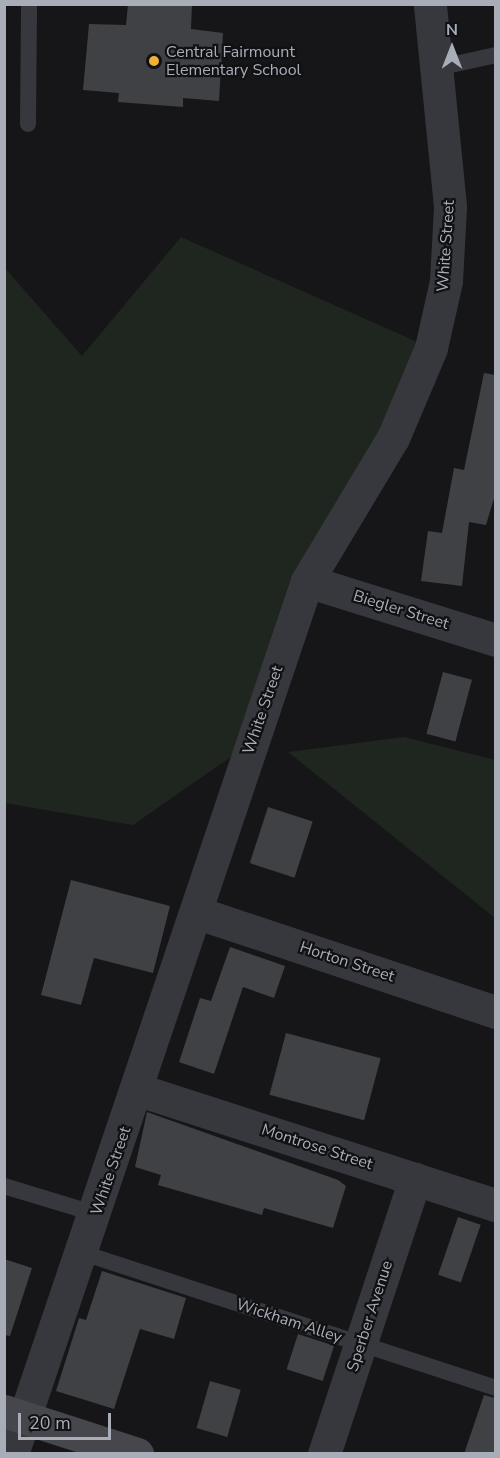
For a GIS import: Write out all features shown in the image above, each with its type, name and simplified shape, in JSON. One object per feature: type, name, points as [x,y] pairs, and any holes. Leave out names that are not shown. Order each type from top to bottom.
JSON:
[{"type":"main road","points":[[15,1414],[137,1454]]},
{"type":"street","name":"White Street","points":[[12,1454],[15,1414],[83,1253],[307,581],[393,438],[431,348],[446,280],[450,206],[430,4]]},
{"type":"street","name":"Biegler Street","points":[[307,581],[495,640]]},
{"type":"street","name":"Horton Street","points":[[198,913],[495,1012]]},
{"type":"street","name":"Montrose Street","points":[[139,1090],[495,1205]]},
{"type":"street","name":"Sperber Avenue","points":[[324,1454],[415,1179]]},
{"type":"lane","points":[[28,124],[29,4]]},
{"type":"lane","points":[[437,68],[495,55]]},
{"type":"lane","points":[[4,1186],[96,1214]]},
{"type":"lane","name":"Wickham Alley","points":[[83,1253],[495,1388]]},
{"type":"shaded area","points":[[181,237],[431,348],[251,743],[133,825],[5,803],[4,267],[82,356]]},
{"type":"shaded area","points":[[404,737],[495,760],[495,918],[288,752]]},
{"type":"building","name":"Central Fairmount Elementary School","points":[[128,4],[192,4],[191,29],[223,33],[219,101],[183,98],[183,107],[118,102],[119,93],[83,90],[89,24],[126,25]]},
{"type":"building","points":[[484,373],[495,375],[495,495],[486,525],[469,522],[462,586],[421,581],[428,531],[442,533],[454,468],[464,470]]},
{"type":"building","points":[[443,672],[472,680],[455,742],[426,734]]},
{"type":"building","points":[[268,807],[313,822],[294,878],[250,863]]},
{"type":"building","points":[[71,880],[170,906],[153,973],[94,958],[81,1005],[41,995]]},
{"type":"building","points":[[230,947],[285,966],[274,998],[243,987],[214,1074],[179,1062],[200,998],[211,1001]]},
{"type":"building","points":[[286,1033],[381,1058],[364,1120],[269,1095]]},
{"type":"building","points":[[147,1112],[338,1180],[346,1186],[333,1228],[264,1208],[262,1215],[158,1185],[161,1175],[135,1167]]},
{"type":"building","points":[[458,1217],[481,1225],[461,1282],[438,1275]]},
{"type":"building","points":[[4,1259],[32,1268],[10,1336],[4,1335]]},
{"type":"building","points":[[102,1271],[186,1298],[174,1339],[140,1329],[114,1409],[56,1391],[79,1318],[86,1320]]},
{"type":"building","points":[[298,1334],[334,1346],[323,1381],[287,1369]]},
{"type":"building","points":[[210,1381],[241,1390],[227,1437],[196,1428]]},
{"type":"building","points":[[484,1395],[495,1398],[495,1454],[464,1454]]},
{"type":"place","name":"Central Fairmount Elementary School","points":[[154,61]]}]
